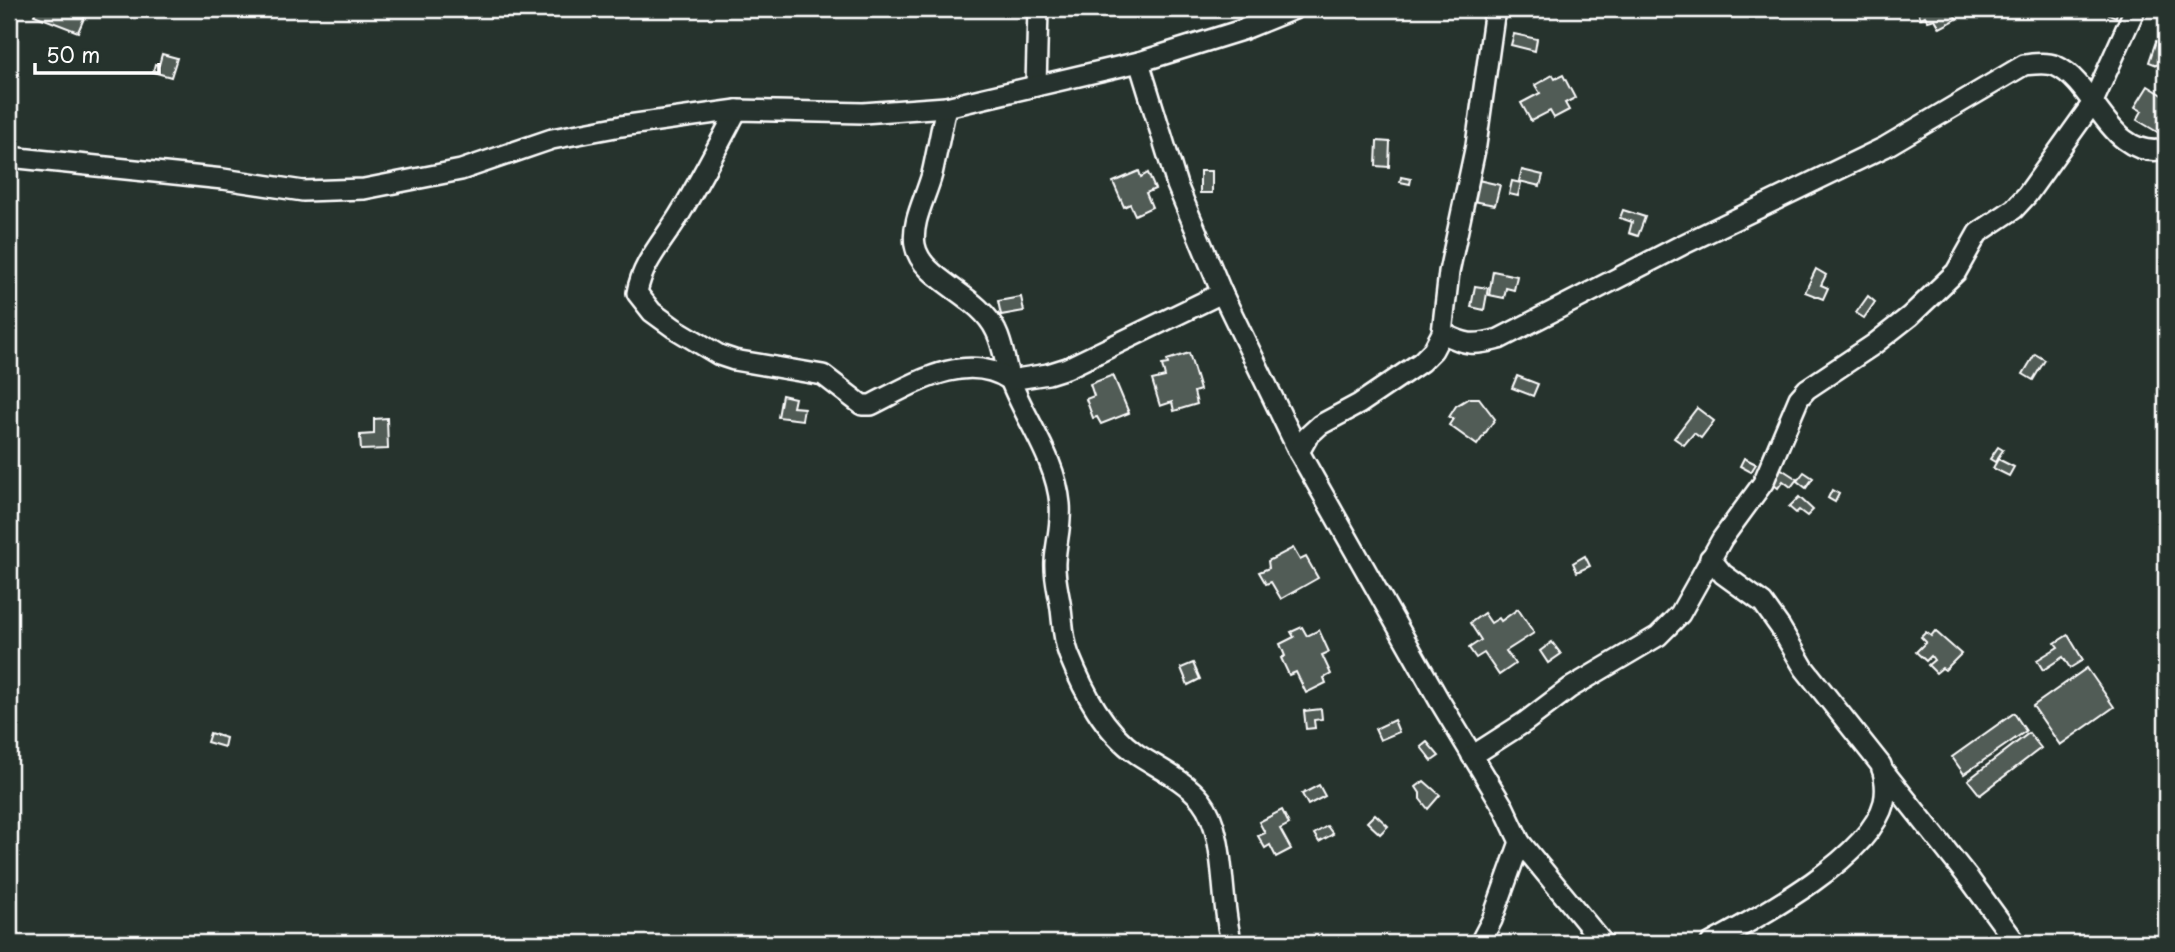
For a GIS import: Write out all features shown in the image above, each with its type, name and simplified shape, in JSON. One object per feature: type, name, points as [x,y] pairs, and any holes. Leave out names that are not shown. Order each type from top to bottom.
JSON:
[{"type":"street","points":[[1036,86],[1038,9]]},
{"type":"street","points":[[9,157],[223,179],[303,191],[364,190],[461,170],[552,139],[621,126],[737,110],[863,113],[946,107],[1139,62],[1242,30],[1294,9]]},
{"type":"street","points":[[1298,452],[1308,436],[1320,425],[1359,404],[1421,362],[1433,350],[1442,333],[1449,272],[1474,155],[1495,9]]},
{"type":"street","points":[[1472,756],[1525,722],[1570,688],[1658,636],[1680,614],[1710,558],[1763,483],[1799,398],[1807,389],[1891,332],[1956,272],[1978,233],[2014,209],[2027,195],[2092,104],[2135,9]]},
{"type":"street","points":[[1139,62],[1177,185],[1222,293],[1298,452],[1504,808],[1520,842],[1603,943]]},
{"type":"street","points":[[1442,333],[1462,343],[1477,345],[1499,339],[1682,245],[1885,147],[2024,65],[2054,65],[2070,75],[2092,104],[2130,144],[2151,152],[2166,149]]},
{"type":"street","points":[[946,107],[932,175],[914,230],[917,255],[923,265],[971,300],[989,318],[997,333],[1010,380],[1057,483],[1060,531],[1055,561],[1055,584],[1061,607],[1062,632],[1069,655],[1095,709],[1112,732],[1134,752],[1186,786],[1200,799],[1210,815],[1232,943]]},
{"type":"street","points":[[737,110],[680,214],[645,268],[637,293],[643,304],[674,328],[719,355],[823,375],[862,405],[871,405],[929,376],[965,368],[986,369],[1010,380],[1067,368],[1222,293]]},
{"type":"street","points":[[1710,558],[1723,573],[1763,603],[1804,668],[2016,943]]},
{"type":"street","points":[[1711,943],[1794,894],[1839,862],[1876,821],[1884,802],[1886,782],[1882,769]]},
{"type":"street","points":[[1480,943],[1492,920],[1520,842]]},
{"type":"building","points":[[37,9],[88,9],[78,32],[34,15]]},
{"type":"building","points":[[1916,9],[1960,9],[1953,13],[1957,19],[1940,28],[1935,19],[1928,21],[1925,16],[1921,18]]},
{"type":"building","points":[[2096,9],[2118,9],[2116,17]]},
{"type":"building","points":[[1514,34],[1537,39],[1535,51],[1511,45]]},
{"type":"building","points":[[2156,41],[2166,45],[2162,67],[2149,62]]},
{"type":"building","points":[[162,54],[177,58],[171,77],[153,72],[155,64],[159,65]]},
{"type":"building","points":[[1553,75],[1555,79],[1563,75],[1575,98],[1565,103],[1569,110],[1554,118],[1550,111],[1531,121],[1521,103],[1540,93],[1535,85]]},
{"type":"building","points":[[2148,86],[2166,97],[2166,121],[2159,133],[2137,120],[2142,111],[2135,107]]},
{"type":"building","points":[[1377,141],[1390,142],[1389,167],[1376,166]]},
{"type":"building","points":[[1522,170],[1543,175],[1540,186],[1519,181]]},
{"type":"building","points":[[1139,171],[1141,177],[1148,173],[1155,189],[1146,193],[1152,207],[1135,215],[1130,204],[1124,207],[1113,182]]},
{"type":"building","points":[[1200,171],[1212,171],[1212,193],[1200,193]]},
{"type":"building","points":[[1401,177],[1411,179],[1410,184],[1400,182]]},
{"type":"building","points":[[1478,180],[1500,185],[1495,205],[1473,201]]},
{"type":"building","points":[[1512,181],[1521,183],[1518,196],[1509,194]]},
{"type":"building","points":[[1623,210],[1645,217],[1638,236],[1629,233],[1632,222],[1620,218]]},
{"type":"building","points":[[1816,269],[1826,275],[1821,285],[1828,288],[1823,299],[1805,292]]},
{"type":"building","points":[[1493,271],[1517,276],[1514,290],[1506,288],[1504,298],[1489,295]]},
{"type":"building","points":[[1475,286],[1488,288],[1484,310],[1471,307]]},
{"type":"building","points":[[1868,296],[1875,302],[1864,318],[1856,313]]},
{"type":"building","points":[[1021,297],[1024,311],[1001,315],[998,301]]},
{"type":"building","points":[[1189,353],[1200,390],[1194,392],[1197,404],[1174,411],[1172,402],[1160,406],[1152,380],[1165,377],[1162,365],[1168,364],[1167,360]]},
{"type":"building","points":[[2035,354],[2045,360],[2033,380],[2023,374]]},
{"type":"building","points":[[1113,375],[1129,413],[1101,424],[1097,417],[1093,418],[1086,399],[1094,396],[1090,384]]},
{"type":"building","points":[[1517,376],[1538,384],[1533,396],[1512,388]]},
{"type":"building","points":[[782,395],[795,398],[793,407],[804,408],[802,420],[778,417]]},
{"type":"building","points":[[1469,398],[1479,398],[1495,419],[1477,445],[1449,425],[1453,419],[1449,417],[1456,406]]},
{"type":"building","points":[[1697,408],[1714,421],[1701,438],[1694,433],[1684,445],[1674,438]]},
{"type":"building","points":[[387,418],[388,449],[361,450],[360,435],[374,434],[374,419]]},
{"type":"building","points":[[1998,447],[2003,450],[1995,462],[1990,459]]},
{"type":"building","points":[[1744,458],[1756,464],[1751,472],[1740,466]]},
{"type":"building","points":[[1998,459],[2014,467],[2009,476],[1993,468]]},
{"type":"building","points":[[1780,468],[1797,479],[1791,487],[1783,481],[1778,488],[1770,482]]},
{"type":"building","points":[[1804,472],[1813,478],[1806,488],[1797,481]]},
{"type":"building","points":[[1832,490],[1839,494],[1835,502],[1828,498]]},
{"type":"building","points":[[1799,497],[1813,510],[1807,516],[1799,510],[1796,513],[1789,507]]},
{"type":"building","points":[[1293,548],[1300,560],[1306,557],[1318,578],[1281,599],[1271,582],[1266,584],[1259,572],[1269,568],[1268,561]]},
{"type":"building","points":[[1585,556],[1590,566],[1577,572],[1573,563]]},
{"type":"building","points":[[1518,609],[1534,633],[1506,651],[1515,664],[1499,675],[1484,653],[1476,658],[1469,648],[1481,640],[1470,623],[1484,613],[1491,623],[1499,618],[1501,621]]},
{"type":"building","points":[[1302,627],[1307,636],[1319,630],[1329,652],[1322,655],[1331,674],[1324,678],[1326,683],[1306,693],[1296,672],[1289,675],[1281,658],[1285,656],[1280,644],[1294,637],[1291,632]]},
{"type":"building","points":[[1935,631],[1961,654],[1945,670],[1942,668],[1936,673],[1928,665],[1934,660],[1931,656],[1926,661],[1916,652],[1926,642],[1921,637],[1926,632],[1931,636]]},
{"type":"building","points":[[2068,635],[2083,660],[2070,668],[2063,657],[2043,670],[2037,660],[2058,647],[2055,643]]},
{"type":"building","points":[[1552,642],[1561,654],[1548,663],[1540,651]]},
{"type":"building","points":[[1193,663],[1200,679],[1188,685],[1181,668]]},
{"type":"building","points":[[2087,668],[2114,707],[2060,745],[2033,706]]},
{"type":"building","points":[[1321,709],[1322,719],[1314,720],[1315,728],[1306,729],[1304,711]]},
{"type":"building","points":[[2014,713],[2026,731],[1964,774],[1952,757]]},
{"type":"building","points":[[1394,720],[1399,732],[1380,740],[1375,729]]},
{"type":"building","points":[[210,733],[226,738],[224,747],[207,742]]},
{"type":"building","points":[[2029,733],[2041,748],[1980,795],[1968,780]]},
{"type":"building","points":[[1427,742],[1439,756],[1432,761],[1421,747]]},
{"type":"building","points":[[1424,781],[1440,795],[1428,809],[1420,799],[1416,787]]},
{"type":"building","points":[[1319,785],[1325,796],[1308,805],[1302,794]]},
{"type":"building","points":[[1282,810],[1289,824],[1280,829],[1291,849],[1276,857],[1270,845],[1265,848],[1258,836],[1265,833],[1259,822]]},
{"type":"building","points":[[1375,814],[1388,826],[1380,834],[1367,822]]},
{"type":"building","points":[[1327,826],[1333,834],[1319,842],[1314,834]]}]
